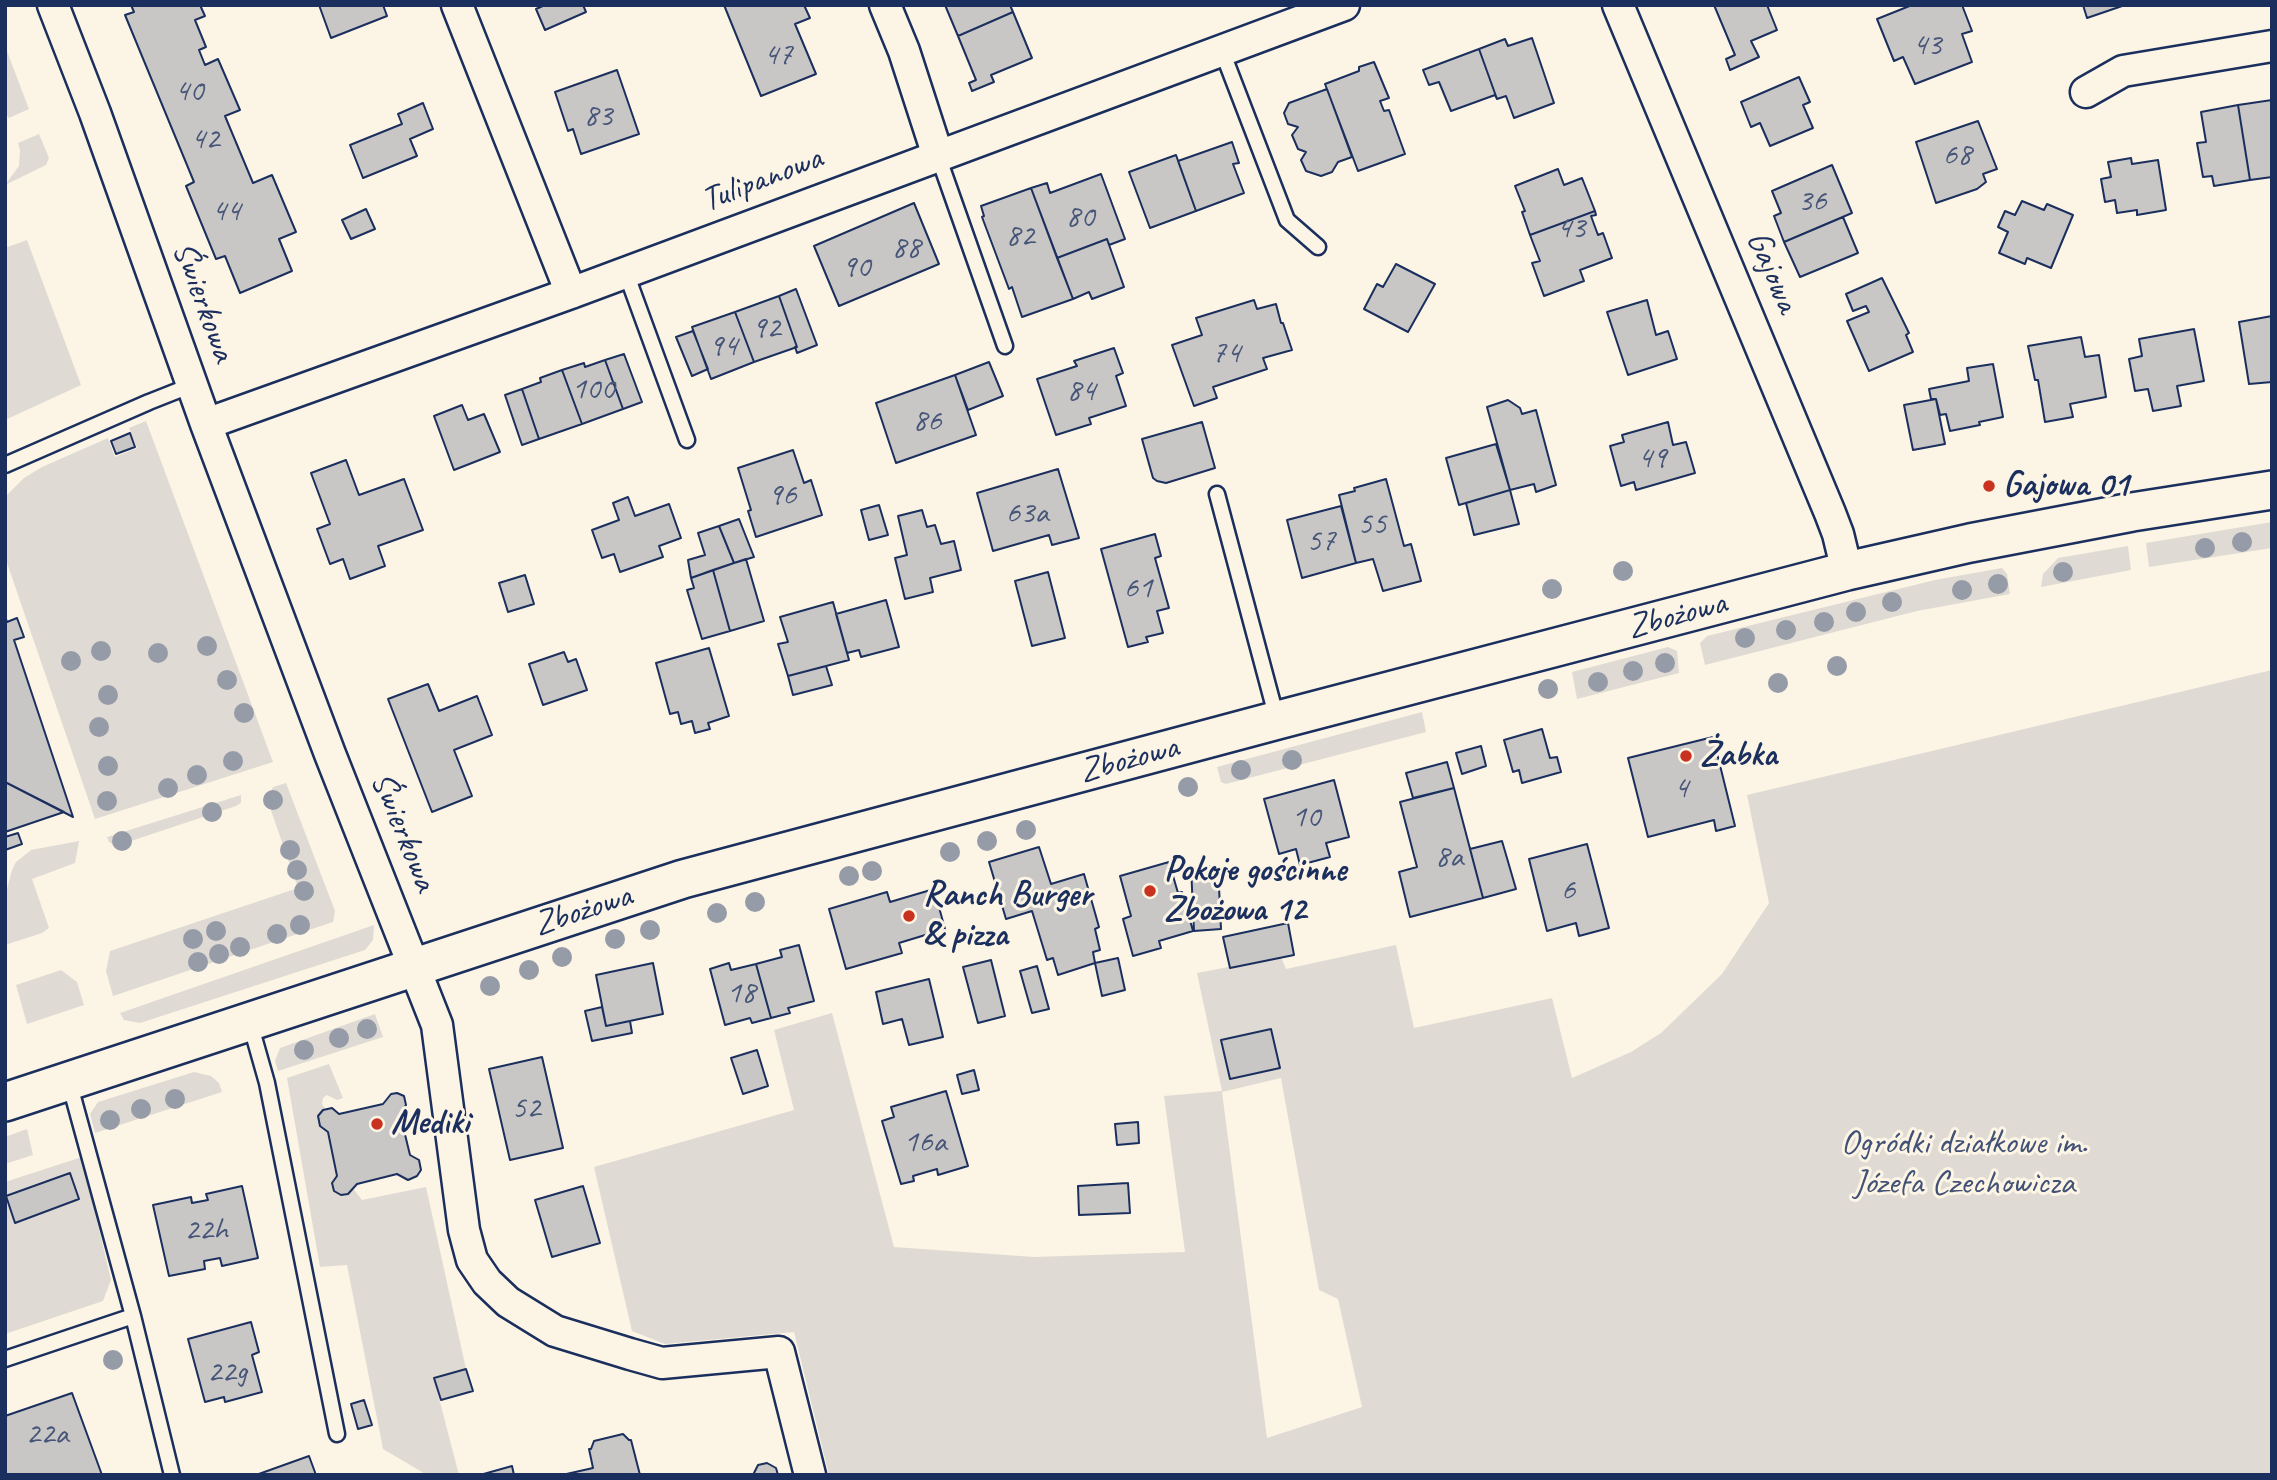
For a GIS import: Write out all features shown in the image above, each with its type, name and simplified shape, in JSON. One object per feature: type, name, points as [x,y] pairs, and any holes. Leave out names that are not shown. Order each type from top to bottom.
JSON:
[{"type":"street","name":"Świerkowa","points":[[53,5],[330,754],[437,1025],[464,1230],[472,1260],[487,1282],[508,1302],[555,1331],[662,1363],[779,1352],[810,1475]]},
{"type":"street","points":[[457,5],[571,293]]},
{"type":"street","points":[[885,5],[904,51],[938,156]]},
{"type":"street","name":"Tulipanowa","points":[[206,424],[626,273],[1345,5]]},
{"type":"street","name":"Gajowa","points":[[1618,5],[1830,513],[1847,571]]},
{"type":"street","points":[[2086,92],[2123,71],[2272,46]]},
{"type":"street","name":"Zbożowa","points":[[5,1102],[683,879],[1847,571],[1970,543],[2132,512],[2272,490]]},
{"type":"lane","points":[[1222,51],[1287,220],[1318,247]]},
{"type":"lane","points":[[938,156],[1005,346]]},
{"type":"lane","points":[[626,273],[687,440]]},
{"type":"lane","points":[[5,465],[192,386]]},
{"type":"lane","points":[[1217,494],[1278,720]]},
{"type":"lane","points":[[249,1022],[267,1083],[337,1434]]},
{"type":"lane","points":[[69,1081],[133,1316],[172,1475]]},
{"type":"lane","points":[[5,1359],[133,1316]]},
{"type":"green space","points":[[5,46],[29,109],[9,118],[5,112]]},
{"type":"green space","points":[[39,134],[49,158],[46,165],[5,185],[19,166],[18,143]]},
{"type":"green space","points":[[27,240],[81,385],[5,420],[5,248]]},
{"type":"green space","points":[[146,421],[273,762],[95,819],[5,557],[5,497],[24,478],[42,467],[108,438],[115,457],[137,448],[129,428]]},
{"type":"green space","points":[[2272,522],[2272,548],[2149,567],[2146,543]]},
{"type":"green space","points":[[2128,546],[2131,570],[2041,587],[2043,574],[2058,558]]},
{"type":"green space","points":[[2002,568],[2007,574],[2010,594],[1917,611],[1705,665],[1700,643],[1707,636],[1935,580]]},
{"type":"green space","points":[[1668,647],[1677,651],[1679,673],[1577,699],[1572,672]]},
{"type":"green space","name":"Ogródki działkowe im. Józefa Czechowicza","points":[[2272,670],[2272,1475],[829,1475],[794,1332],[665,1344],[632,1331],[594,1167],[794,1110],[774,1030],[832,1013],[894,1247],[1034,1257],[1185,1252],[1164,1096],[1222,1091],[1197,973],[1281,957],[1286,969],[1396,945],[1414,1028],[1552,998],[1572,1078],[1631,1052],[1661,1033],[1722,974],[1769,903],[1747,795]],"holes":[[[1271,1029],[1280,1068],[1230,1079],[1222,1039]],[[1281,1078],[1319,1290],[1338,1299],[1362,1407],[1267,1438],[1222,1092]]]},
{"type":"green space","points":[[1422,712],[1426,732],[1226,784],[1221,782],[1217,767]]},
{"type":"green space","points":[[286,783],[335,911],[333,922],[113,996],[106,971],[110,951],[298,888],[267,799],[273,787]]},
{"type":"green space","points":[[241,795],[241,803],[236,806],[116,846],[109,842],[107,837]]},
{"type":"green space","points":[[79,841],[75,863],[32,879],[49,928],[42,933],[5,945],[5,897],[16,862],[31,850]]},
{"type":"green space","points":[[374,925],[373,940],[365,950],[140,1023],[124,1020],[120,1013]]},
{"type":"green space","points":[[61,970],[77,982],[84,1005],[27,1024],[16,985]]},
{"type":"green space","points":[[375,1014],[383,1037],[278,1071],[275,1061],[280,1048]]},
{"type":"green space","points":[[329,1064],[343,1098],[337,1100],[327,1095],[322,1104],[327,1112],[345,1178],[362,1200],[426,1187],[466,1369],[434,1379],[459,1475],[427,1475],[383,1449],[347,1265],[320,1267],[287,1078]]},
{"type":"green space","points":[[194,1072],[211,1076],[219,1083],[222,1092],[95,1133],[90,1114],[98,1102]]},
{"type":"green space","points":[[27,1129],[33,1155],[5,1164],[5,1137]]},
{"type":"green space","points":[[82,1157],[111,1280],[103,1301],[5,1334],[5,1182]]},
{"type":"building","points":[[131,5],[200,5],[205,16],[195,20],[206,47],[199,50],[205,65],[218,59],[240,110],[225,116],[253,183],[272,175],[296,232],[279,239],[292,271],[240,293],[225,256],[216,259],[186,186],[194,182],[125,15],[134,12]]},
{"type":"building","points":[[319,5],[383,5],[387,16],[331,38]]},
{"type":"building","points":[[545,5],[583,5],[586,12],[545,30],[536,9]]},
{"type":"building","points":[[724,5],[804,5],[810,18],[795,24],[816,74],[761,96]]},
{"type":"building","points":[[945,5],[1010,5],[1013,12],[958,36]]},
{"type":"building","points":[[1714,5],[1767,5],[1777,30],[1751,41],[1759,57],[1730,70],[1726,59],[1735,55]]},
{"type":"building","points":[[1912,5],[1962,5],[1972,31],[1962,34],[1972,62],[1915,84],[1903,57],[1894,61],[1877,19]]},
{"type":"building","points":[[2083,5],[2125,5],[2087,18]]},
{"type":"building","points":[[1013,12],[1032,58],[991,75],[994,82],[972,91],[969,83],[976,80],[958,36]]},
{"type":"building","points":[[1532,38],[1554,103],[1514,118],[1506,96],[1497,99],[1479,49],[1505,39],[1508,46]]},
{"type":"building","points":[[1479,49],[1497,99],[1495,95],[1451,111],[1439,82],[1429,85],[1423,70]]},
{"type":"building","points":[[1374,62],[1389,98],[1380,101],[1384,111],[1389,110],[1405,154],[1358,171],[1325,84]]},
{"type":"building","points":[[617,70],[639,134],[581,154],[573,129],[568,131],[555,92]]},
{"type":"building","points":[[1799,77],[1810,102],[1803,105],[1813,128],[1770,146],[1760,123],[1751,127],[1741,102]]},
{"type":"building","points":[[1327,89],[1352,157],[1338,162],[1332,172],[1321,176],[1306,171],[1301,160],[1306,152],[1298,149],[1292,135],[1298,127],[1288,124],[1284,113],[1289,103]]},
{"type":"building","points":[[2272,100],[2272,177],[2250,180],[2238,105]]},
{"type":"building","points":[[423,103],[433,129],[410,139],[417,156],[363,178],[350,145],[402,124],[398,114]]},
{"type":"building","points":[[2238,105],[2250,180],[2214,186],[2212,176],[2203,177],[2197,143],[2206,142],[2201,112]]},
{"type":"building","points":[[1978,121],[1997,169],[1983,174],[1986,182],[1977,189],[1936,203],[1916,142]]},
{"type":"building","points":[[1232,142],[1239,163],[1233,164],[1244,193],[1196,211],[1178,161]]},
{"type":"building","points":[[1176,155],[1196,211],[1150,228],[1129,172]]},
{"type":"building","points":[[2131,158],[2132,164],[2158,160],[2166,210],[2137,215],[2137,210],[2117,213],[2115,200],[2105,202],[2101,179],[2111,177],[2108,162]]},
{"type":"building","points":[[1832,165],[1852,213],[1784,242],[1774,216],[1781,213],[1772,191]]},
{"type":"building","points":[[1558,169],[1564,185],[1582,178],[1595,211],[1530,235],[1522,212],[1525,211],[1515,186]]},
{"type":"building","points":[[1101,174],[1125,239],[1109,245],[1107,239],[1057,258],[1031,188],[1047,183],[1050,193]]},
{"type":"building","points":[[1031,188],[1073,299],[1022,317],[982,217],[981,206]]},
{"type":"building","points":[[2022,201],[2044,210],[2047,204],[2073,215],[2051,268],[2027,258],[2025,264],[1999,253],[2008,232],[1998,227],[2005,211],[2015,215]]},
{"type":"building","points":[[914,203],[939,264],[839,306],[814,246]]},
{"type":"building","points":[[366,209],[375,229],[351,239],[342,220]]},
{"type":"building","points":[[1595,211],[1596,215],[1591,216],[1598,235],[1603,233],[1612,258],[1580,270],[1584,281],[1544,296],[1532,263],[1540,261],[1530,235]]},
{"type":"building","points":[[1843,217],[1858,253],[1800,277],[1784,242]]},
{"type":"building","points":[[1107,239],[1124,287],[1092,299],[1089,292],[1073,299],[1057,258]]},
{"type":"building","points":[[1396,264],[1435,284],[1408,332],[1364,309],[1377,284],[1383,287]]},
{"type":"building","points":[[1882,278],[1909,333],[1906,335],[1913,352],[1869,371],[1847,321],[1869,312],[1866,306],[1853,311],[1846,294]]},
{"type":"building","points":[[796,289],[817,345],[797,353],[779,296]]},
{"type":"building","points":[[779,296],[797,347],[754,362],[735,312]]},
{"type":"building","points":[[1254,300],[1257,309],[1276,304],[1292,350],[1263,358],[1267,369],[1213,387],[1217,398],[1194,406],[1172,345],[1202,335],[1196,318]]},
{"type":"building","points":[[1647,300],[1656,335],[1668,331],[1677,359],[1628,375],[1607,312]]},
{"type":"building","points":[[735,312],[754,362],[711,379],[692,327]]},
{"type":"building","points":[[2272,316],[2272,382],[2249,384],[2239,322]]},
{"type":"building","points":[[2194,329],[2204,381],[2177,386],[2181,406],[2153,411],[2148,389],[2135,391],[2129,359],[2142,356],[2139,339]]},
{"type":"building","points":[[693,331],[708,369],[692,376],[676,337]]},
{"type":"building","points":[[2081,337],[2085,357],[2099,355],[2106,397],[2070,404],[2073,417],[2045,422],[2038,380],[2035,380],[2028,346]]},
{"type":"building","points":[[1114,348],[1123,373],[1116,376],[1126,406],[1089,418],[1091,424],[1056,435],[1037,379],[1077,366],[1074,361]]},
{"type":"building","points":[[624,354],[642,402],[623,409],[605,360]]},
{"type":"building","points":[[605,360],[623,409],[582,424],[562,370],[584,363],[585,367]]},
{"type":"building","points":[[989,362],[1003,396],[968,410],[955,375]]},
{"type":"building","points":[[1993,364],[2003,417],[1950,431],[1946,414],[1940,415],[1936,399],[1931,399],[1929,389],[1969,381],[1967,368]]},
{"type":"building","points":[[562,370],[582,424],[539,439],[522,389],[541,382],[540,378]]},
{"type":"building","points":[[955,375],[976,435],[896,463],[876,403]]},
{"type":"building","points":[[522,389],[539,439],[522,445],[505,395]]},
{"type":"building","points":[[1936,399],[1945,444],[1913,450],[1904,405]]},
{"type":"building","points":[[1508,400],[1520,408],[1522,414],[1536,410],[1556,485],[1536,492],[1534,484],[1510,490],[1487,407]]},
{"type":"building","points":[[462,405],[468,420],[484,414],[500,452],[454,470],[434,416]]},
{"type":"building","points":[[1202,422],[1215,468],[1166,483],[1153,478],[1142,439]]},
{"type":"building","points":[[1668,422],[1673,445],[1686,442],[1695,473],[1636,490],[1634,482],[1621,486],[1610,446],[1624,442],[1622,435]]},
{"type":"building","points":[[130,433],[135,447],[116,454],[111,441]]},
{"type":"building","points":[[1496,444],[1510,490],[1459,505],[1446,458]]},
{"type":"building","points":[[793,450],[804,483],[811,480],[822,515],[756,537],[738,468]]},
{"type":"building","points":[[346,460],[359,495],[404,479],[423,530],[378,546],[385,566],[350,579],[343,559],[330,564],[317,529],[330,524],[311,473]]},
{"type":"building","points":[[1058,469],[1079,538],[1052,545],[1049,535],[993,551],[977,493]]},
{"type":"building","points":[[1386,479],[1404,546],[1411,544],[1421,581],[1383,591],[1373,559],[1356,563],[1339,495]]},
{"type":"building","points":[[1510,490],[1519,524],[1474,535],[1466,503]]},
{"type":"building","points":[[628,497],[635,516],[669,504],[681,538],[659,546],[663,557],[620,572],[614,554],[602,558],[592,530],[619,520],[613,503]]},
{"type":"building","points":[[879,505],[888,535],[869,540],[861,510]]},
{"type":"building","points":[[1341,506],[1356,563],[1302,578],[1287,520]]},
{"type":"building","points":[[922,510],[927,527],[935,525],[941,544],[954,541],[961,570],[930,578],[933,592],[905,599],[895,558],[907,555],[898,516]]},
{"type":"building","points":[[739,519],[754,557],[734,563],[719,526]]},
{"type":"building","points":[[719,526],[734,563],[691,578],[688,560],[705,555],[698,533]]},
{"type":"building","points":[[1155,534],[1161,556],[1155,558],[1169,608],[1157,611],[1163,633],[1146,637],[1148,642],[1128,647],[1101,549]]},
{"type":"building","points":[[746,559],[764,621],[730,631],[713,570]]},
{"type":"building","points":[[713,570],[730,631],[702,639],[687,590],[694,588],[691,578]]},
{"type":"building","points":[[1048,572],[1065,638],[1032,646],[1015,581]]},
{"type":"building","points":[[525,575],[534,604],[508,612],[499,583]]},
{"type":"building","points":[[886,600],[899,647],[861,657],[859,650],[847,653],[836,614]]},
{"type":"building","points":[[833,602],[849,660],[788,676],[778,644],[788,642],[780,617]]},
{"type":"building","points":[[5,616],[7,622],[17,618],[24,637],[14,640],[73,817],[5,782]]},
{"type":"building","points":[[709,648],[729,716],[708,723],[710,729],[695,733],[692,721],[681,724],[678,712],[670,714],[656,663]]},
{"type":"building","points":[[564,652],[568,662],[576,659],[587,690],[543,705],[529,664]]},
{"type":"building","points":[[826,666],[832,685],[793,695],[788,676]]},
{"type":"building","points":[[428,684],[439,711],[477,696],[492,735],[454,750],[472,796],[432,812],[388,699]]},
{"type":"building","points":[[1542,729],[1550,758],[1557,757],[1561,772],[1522,783],[1519,770],[1513,772],[1504,740]]},
{"type":"building","points":[[1713,737],[1735,826],[1716,831],[1714,820],[1648,837],[1628,758]]},
{"type":"building","points":[[1481,746],[1486,766],[1462,774],[1456,753]]},
{"type":"building","points":[[1447,762],[1454,788],[1413,798],[1406,773]]},
{"type":"building","points":[[1334,780],[1349,837],[1326,843],[1330,857],[1300,865],[1296,849],[1279,854],[1264,799]]},
{"type":"building","points":[[5,782],[64,812],[5,832]]},
{"type":"building","points":[[1454,788],[1483,898],[1410,917],[1399,872],[1417,867],[1400,802]]},
{"type":"building","points":[[18,833],[22,844],[5,850],[5,837]]},
{"type":"building","points":[[1502,841],[1516,889],[1483,898],[1470,849]]},
{"type":"building","points":[[1587,844],[1609,928],[1579,936],[1576,923],[1547,931],[1529,859]]},
{"type":"building","points":[[1039,847],[1051,884],[1084,874],[1099,927],[1095,929],[1100,950],[1093,952],[1095,963],[1058,975],[1053,958],[1047,960],[1032,911],[1006,919],[989,862]]},
{"type":"building","points":[[1169,862],[1178,893],[1182,892],[1193,931],[1159,941],[1161,948],[1133,956],[1123,919],[1131,916],[1120,876]]},
{"type":"building","points":[[1218,866],[1221,929],[1194,931],[1191,867]]},
{"type":"building","points":[[934,889],[945,929],[899,943],[902,953],[846,969],[829,909],[887,892],[890,902]]},
{"type":"building","points":[[1288,923],[1294,955],[1230,968],[1223,937]]},
{"type":"building","points":[[799,945],[814,1001],[788,1008],[790,1013],[771,1018],[756,964],[782,957],[780,950]]},
{"type":"building","points":[[1118,958],[1125,990],[1102,996],[1095,963]]},
{"type":"building","points":[[991,960],[1005,1016],[978,1023],[963,967]]},
{"type":"building","points":[[653,963],[663,1014],[606,1026],[596,975]]},
{"type":"building","points":[[729,963],[731,970],[756,964],[771,1018],[752,1023],[750,1018],[725,1025],[710,969]]},
{"type":"building","points":[[1037,966],[1049,1009],[1032,1013],[1020,971]]},
{"type":"building","points":[[929,979],[943,1037],[909,1045],[902,1019],[883,1024],[876,992]]},
{"type":"building","points":[[602,1007],[606,1026],[630,1021],[632,1033],[592,1041],[585,1011]]},
{"type":"building","points":[[1271,1029],[1280,1068],[1230,1079],[1221,1040]]},
{"type":"building","points":[[757,1050],[768,1086],[743,1094],[731,1058]]},
{"type":"building","points":[[542,1057],[563,1148],[510,1160],[489,1069]]},
{"type":"building","points":[[974,1070],[979,1090],[962,1094],[957,1075]]},
{"type":"building","points":[[946,1091],[968,1166],[938,1175],[937,1169],[913,1176],[914,1181],[901,1184],[882,1121],[894,1117],[891,1107]]},
{"type":"building","points":[[391,1094],[404,1096],[406,1105],[400,1114],[410,1155],[419,1160],[421,1170],[417,1176],[408,1180],[397,1174],[357,1184],[348,1194],[341,1195],[334,1191],[332,1183],[337,1176],[328,1132],[320,1126],[318,1116],[323,1110],[332,1108],[339,1114],[383,1104]]},
{"type":"building","points":[[1138,1122],[1139,1143],[1117,1145],[1115,1124]]},
{"type":"building","points":[[70,1173],[79,1199],[15,1223],[6,1196]]},
{"type":"building","points":[[1128,1183],[1130,1213],[1079,1215],[1078,1186]]},
{"type":"building","points":[[242,1186],[258,1258],[222,1266],[220,1258],[204,1261],[205,1269],[169,1276],[153,1205],[191,1197],[192,1203],[208,1200],[206,1194]]},
{"type":"building","points":[[583,1186],[600,1243],[552,1257],[535,1200]]},
{"type":"building","points":[[251,1322],[259,1352],[252,1355],[262,1392],[225,1402],[224,1397],[205,1402],[188,1339]]},
{"type":"building","points":[[466,1369],[473,1391],[441,1400],[434,1378]]},
{"type":"building","points":[[72,1393],[102,1475],[5,1475],[5,1416]]},
{"type":"building","points":[[364,1400],[372,1425],[358,1429],[351,1404]]},
{"type":"building","points":[[623,1434],[631,1440],[640,1475],[562,1475],[593,1468],[589,1449],[594,1441]]},
{"type":"building","points":[[309,1456],[316,1475],[256,1475]]},
{"type":"building","points":[[767,1463],[776,1468],[778,1475],[753,1475],[758,1465]]},
{"type":"building","points":[[512,1466],[514,1475],[480,1475]]},
{"type":"place","name":"Gajowa 01","points":[[1989,486]]},
{"type":"place","name":"Żabka","points":[[1686,756]]},
{"type":"place","name":"Pokoje gościnne Zbożowa 12","points":[[1150,891]]},
{"type":"place","name":"Ranch Burger & pizza","points":[[909,916]]},
{"type":"place","name":"Mediki","points":[[377,1124]]}]
